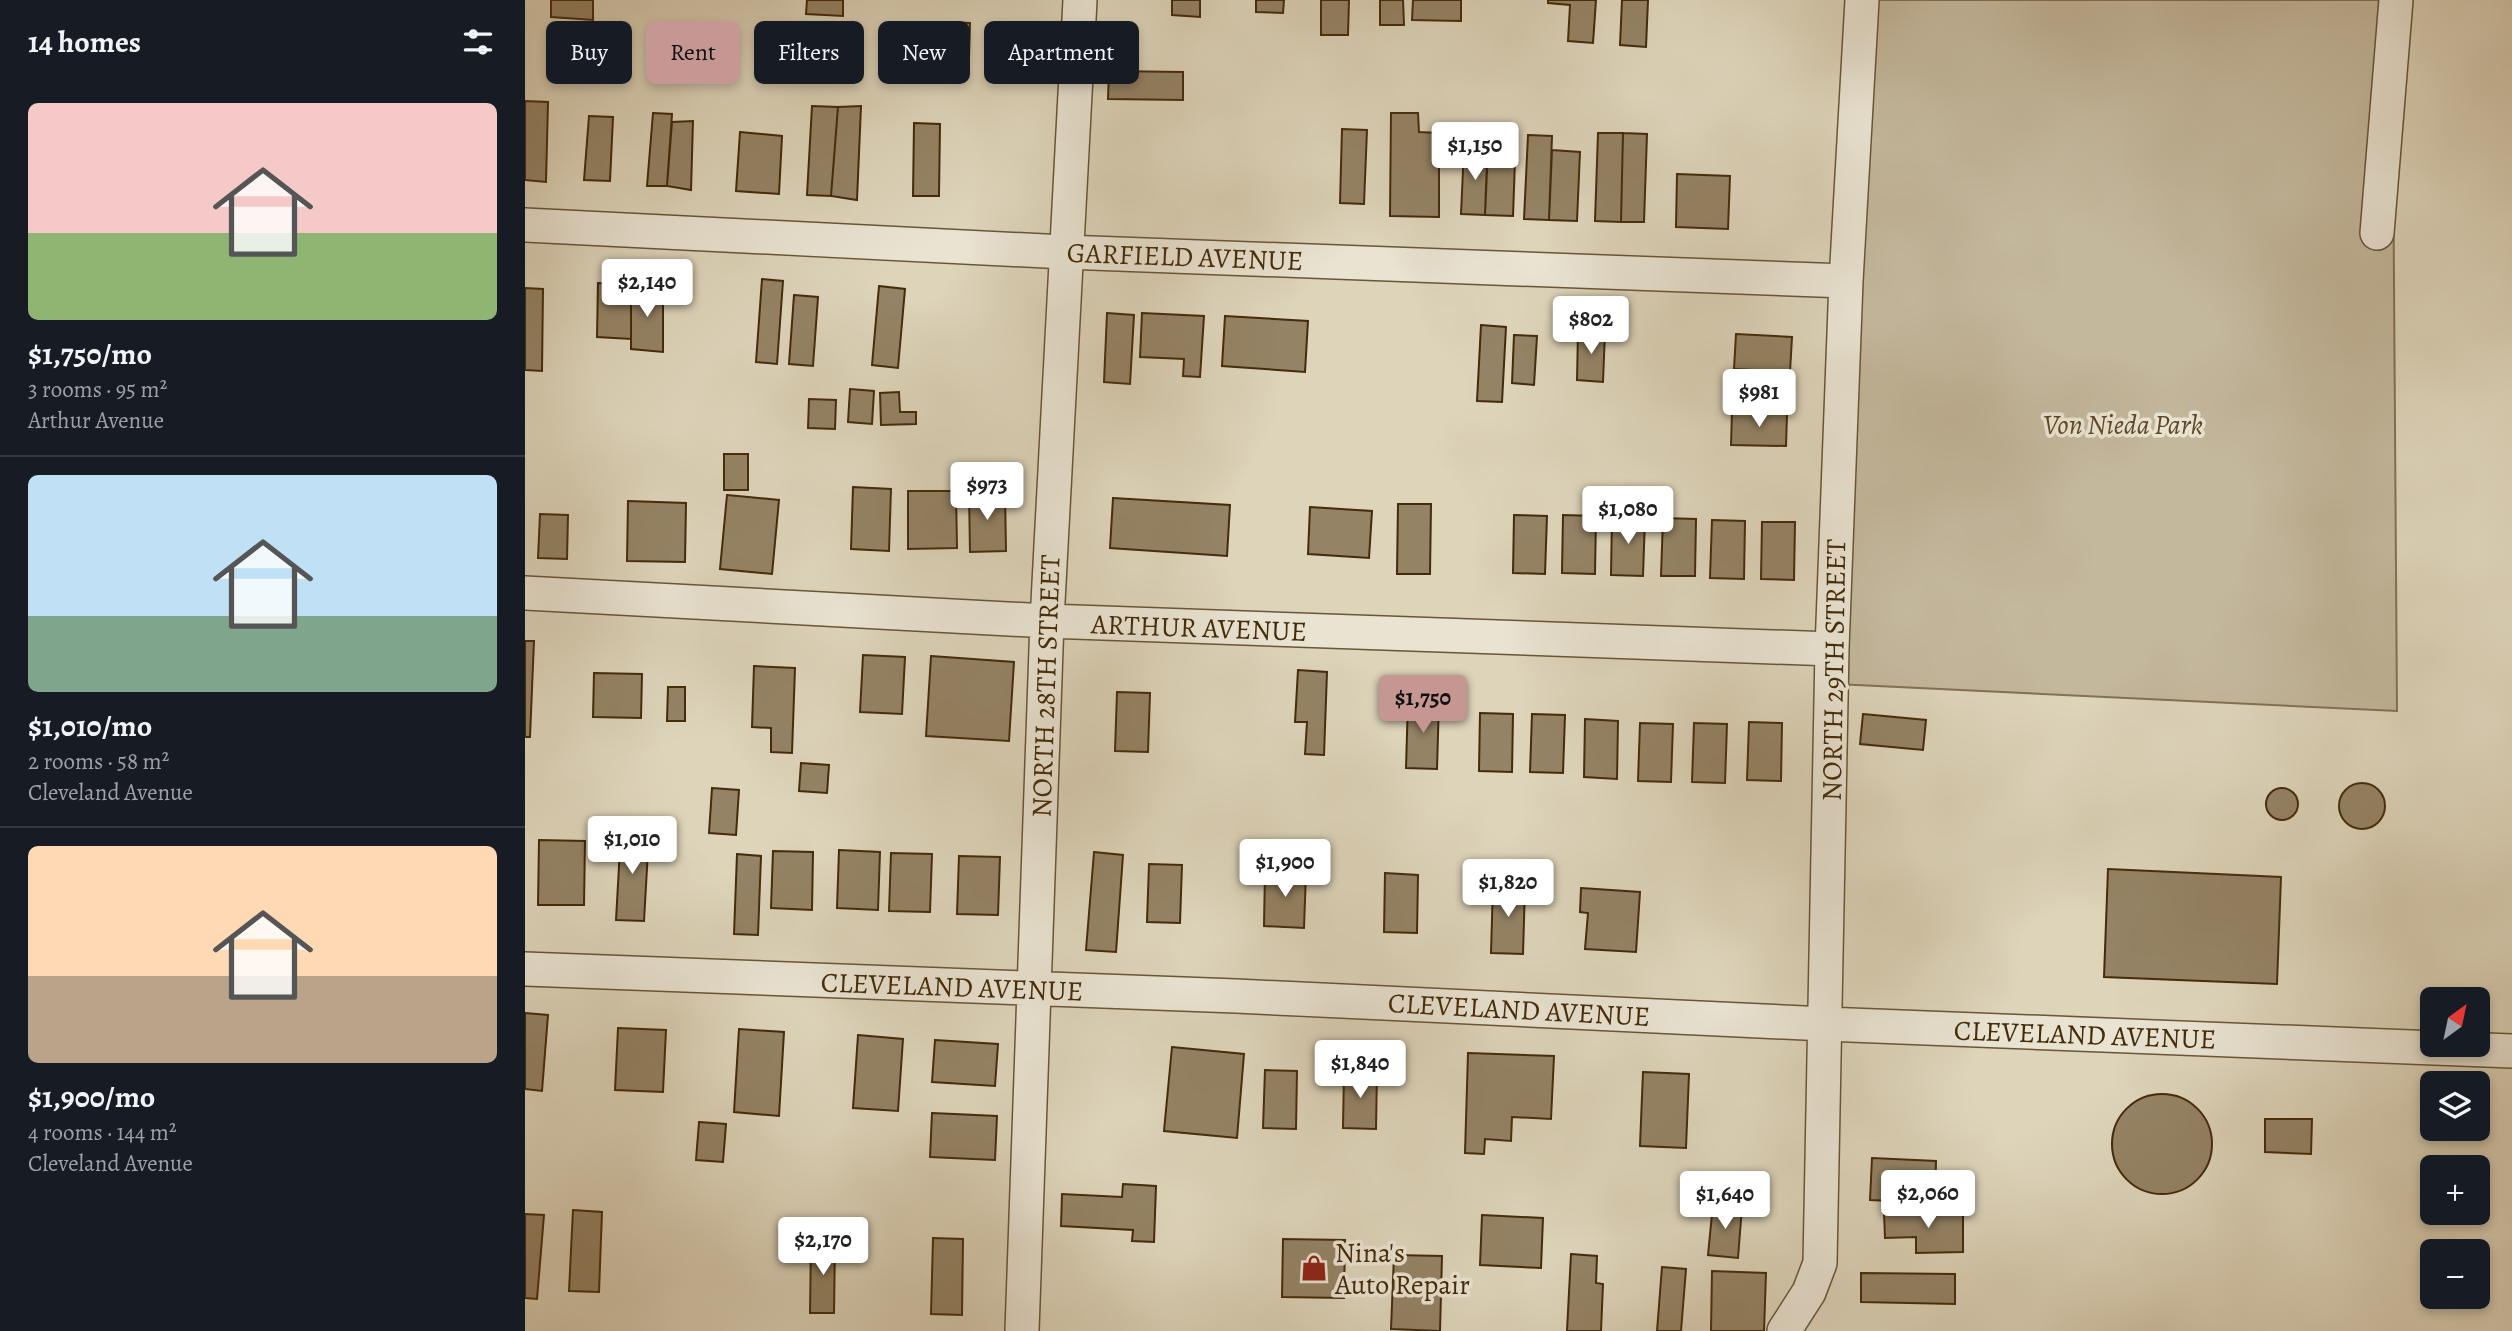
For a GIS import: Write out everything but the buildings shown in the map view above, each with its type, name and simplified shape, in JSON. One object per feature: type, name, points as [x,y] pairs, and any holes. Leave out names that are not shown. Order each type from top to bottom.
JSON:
[{"type":"street","name":"NORTH 28TH STREET","points":[[1022,1331],[1047,621],[1080,0]]},
{"type":"street","name":"NORTH 29TH STREET","points":[[1784,1331],[1809,1292],[1820,1263],[1832,649],[1846,281],[1862,0]]},
{"type":"street","points":[[2377,233],[2396,0]]},
{"type":"street","name":"GARFIELD AVENUE","points":[[525,225],[1065,252],[1846,281]]},
{"type":"street","name":"ARTHUR AVENUE","points":[[525,593],[1047,621],[1832,649]]},
{"type":"street","name":"CLEVELAND AVENUE","points":[[525,969],[1250,997],[2512,1052]]},
{"type":"green space","name":"Von Nieda Park","points":[[1873,0],[2392,0],[2397,711],[1836,684]]},
{"type":"place","name":"Nina's Auto Repair","points":[[1314,1268]]}]
